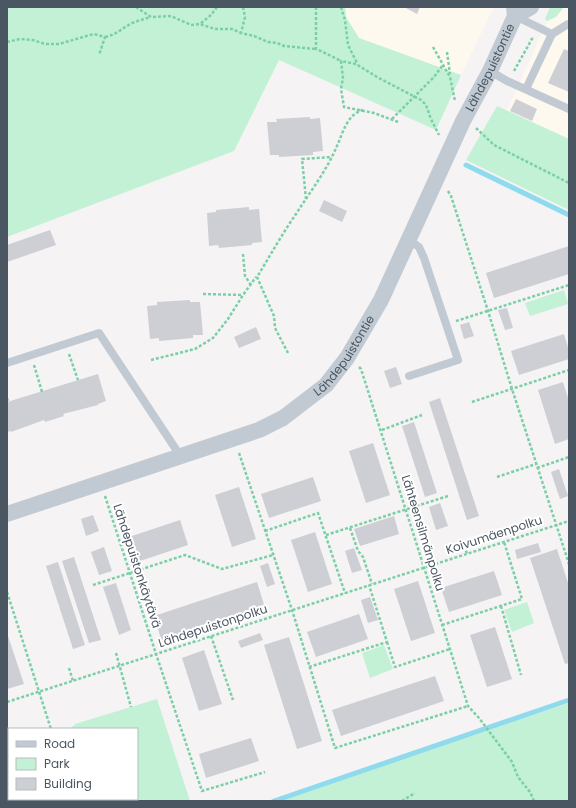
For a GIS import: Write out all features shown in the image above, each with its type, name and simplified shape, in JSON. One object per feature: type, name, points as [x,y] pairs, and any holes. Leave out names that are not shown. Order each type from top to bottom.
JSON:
[{"type":"street","name":"Lähdepuistontie","points":[[7,514],[101,482],[234,440],[260,430],[283,418],[326,385],[347,358],[381,300],[463,121],[490,71],[514,12],[531,7]]},
{"type":"lane","points":[[514,12],[552,34]]},
{"type":"lane","points":[[526,89],[552,34],[569,24]]},
{"type":"lane","points":[[490,71],[507,81],[569,109]]},
{"type":"lane","points":[[409,240],[419,248],[424,258],[458,360],[409,376]]},
{"type":"lane","points":[[7,363],[99,333],[181,457]]},
{"type":"path","points":[[136,7],[151,16],[171,16],[191,25],[200,24],[215,30],[232,29],[241,34],[254,36],[268,42],[284,46],[316,49],[341,62],[356,64],[415,97],[426,105],[430,119],[440,137],[442,132]]},
{"type":"path","points":[[200,24],[211,15],[217,7]]},
{"type":"path","points":[[241,34],[245,17],[243,7]]},
{"type":"path","points":[[316,7],[316,49]]},
{"type":"path","points":[[341,7],[345,20],[348,45],[357,63],[356,64]]},
{"type":"path","points":[[7,42],[20,39],[33,40],[45,44],[62,44],[66,41],[94,34],[105,37],[112,35],[133,22],[145,20],[151,16]]},
{"type":"path","points":[[99,55],[105,37]]},
{"type":"path","points":[[433,47],[450,77]]},
{"type":"path","points":[[447,52],[450,77],[456,102],[460,95]]},
{"type":"path","points":[[341,62],[343,78],[341,89],[344,107],[363,110],[398,122]]},
{"type":"path","points":[[392,119],[439,72],[443,65]]},
{"type":"path","points":[[151,360],[195,349],[213,338],[257,277],[306,200],[332,157],[352,116],[356,112],[363,110]]},
{"type":"path","points":[[463,121],[478,129],[494,145],[569,183]]},
{"type":"path","points":[[306,200],[302,158],[332,157]]},
{"type":"path","points":[[451,196],[569,564]]},
{"type":"path","points":[[243,254],[246,276],[251,285]]},
{"type":"path","points":[[257,277],[274,316],[275,328],[288,353]]},
{"type":"path","points":[[446,324],[569,285]]},
{"type":"path","points":[[203,294],[243,295]]},
{"type":"path","points":[[66,344],[78,380]]},
{"type":"path","points":[[30,355],[42,392]]},
{"type":"path","name":"Lähteensilmänpolku","points":[[358,366],[361,369],[382,430],[468,706]]},
{"type":"path","points":[[472,402],[569,370]]},
{"type":"path","points":[[7,398],[8,402]]},
{"type":"path","points":[[382,430],[422,415]]},
{"type":"path","points":[[234,440],[292,610],[335,748],[468,706],[479,718],[512,762],[518,777],[530,792],[534,801]]},
{"type":"path","points":[[538,468],[569,457]]},
{"type":"path","points":[[496,477],[536,464]]},
{"type":"path","name":"Lähdepuistonkäytävä","points":[[101,482],[202,791],[265,772]]},
{"type":"path","points":[[326,535],[448,496]]},
{"type":"path","points":[[265,531],[318,513],[345,593]]},
{"type":"path","name":"Koivumäenpolku","points":[[424,567],[569,521]]},
{"type":"path","points":[[512,525],[516,538]]},
{"type":"path","points":[[350,528],[358,551],[363,557],[372,584]]},
{"type":"path","points":[[462,541],[467,554]]},
{"type":"path","points":[[442,625],[522,599],[504,542]]},
{"type":"path","points":[[93,585],[185,555],[222,569],[273,555]]},
{"type":"path","name":"Lähdepuistonpolku","points":[[7,702],[424,567]]},
{"type":"path","points":[[369,585],[395,667],[450,649]]},
{"type":"path","points":[[7,592],[40,692],[50,728]]},
{"type":"path","points":[[500,606],[521,675]]},
{"type":"path","points":[[211,636],[233,700]]},
{"type":"path","points":[[309,667],[387,642]]},
{"type":"path","points":[[116,653],[131,707]]},
{"type":"path","points":[[69,668],[73,680]]},
{"type":"path","points":[[402,801],[415,793]]},
{"type":"shaded area","points":[[345,7],[494,7],[461,75],[359,38],[346,17]]},
{"type":"shaded area","points":[[554,7],[569,7],[569,139],[507,110]]},
{"type":"green space","points":[[7,7],[345,7],[346,17],[359,38],[461,75],[436,130],[279,60],[234,151],[7,237]]},
{"type":"green space","points":[[550,7],[564,7],[556,17],[547,21],[545,19]]},
{"type":"green space","points":[[497,106],[569,139],[569,210],[466,160]]},
{"type":"green space","points":[[564,290],[568,304],[530,316],[525,303]]},
{"type":"green space","points":[[527,602],[534,623],[512,632],[504,610]]},
{"type":"green space","points":[[384,645],[393,669],[370,678],[362,653]]},
{"type":"green space","points":[[157,699],[190,801],[87,801],[138,800],[138,728],[71,728],[75,724]]},
{"type":"green space","points":[[569,703],[569,801],[267,801]]},
{"type":"building","points":[[404,7],[420,7],[417,14]]},
{"type":"building","points":[[564,49],[569,51],[569,92],[548,83]]},
{"type":"building","points":[[516,99],[537,109],[532,121],[510,111]]},
{"type":"building","points":[[310,117],[310,119],[320,118],[323,151],[313,152],[313,155],[279,157],[279,155],[270,155],[267,122],[277,122],[276,119]]},
{"type":"building","points":[[324,200],[347,211],[342,222],[319,211]]},
{"type":"building","points":[[249,207],[249,210],[259,209],[262,242],[252,243],[252,245],[219,248],[218,245],[209,246],[207,213],[216,212],[216,210]]},
{"type":"building","points":[[50,230],[56,245],[7,262],[7,245]]},
{"type":"building","points":[[569,246],[569,274],[494,298],[486,273]]},
{"type":"building","points":[[190,300],[190,302],[200,302],[203,335],[193,335],[193,338],[159,341],[159,338],[150,339],[147,306],[157,305],[157,302]]},
{"type":"building","points":[[507,308],[513,328],[505,330],[498,310]]},
{"type":"building","points":[[469,322],[474,336],[464,339],[460,325]]},
{"type":"building","points":[[256,327],[261,339],[239,348],[234,337]]},
{"type":"building","points":[[564,334],[569,351],[569,359],[519,375],[511,351]]},
{"type":"building","points":[[396,367],[402,384],[390,388],[384,371]]},
{"type":"building","points":[[98,374],[106,401],[98,405],[63,414],[64,416],[45,422],[44,420],[11,432],[7,432],[7,402]]},
{"type":"building","points":[[563,382],[569,401],[569,439],[555,444],[538,390]]},
{"type":"building","points":[[440,398],[479,516],[467,520],[429,402]]},
{"type":"building","points":[[414,422],[437,493],[425,497],[402,426]]},
{"type":"building","points":[[373,443],[390,495],[366,503],[349,451]]},
{"type":"building","points":[[559,469],[568,496],[560,499],[551,472]]},
{"type":"building","points":[[313,477],[321,501],[269,518],[261,494]]},
{"type":"building","points":[[239,487],[256,539],[232,547],[215,495]]},
{"type":"building","points":[[440,503],[448,526],[436,530],[429,507]]},
{"type":"building","points":[[93,515],[99,531],[86,536],[81,519]]},
{"type":"building","points":[[394,516],[399,534],[360,546],[354,529]]},
{"type":"building","points":[[180,520],[188,545],[137,562],[129,537]]},
{"type":"building","points":[[315,532],[332,584],[308,592],[291,540]]},
{"type":"building","points":[[538,543],[541,552],[517,559],[515,550]]},
{"type":"building","points":[[104,547],[112,571],[99,575],[91,552]]},
{"type":"building","points":[[354,548],[362,570],[352,573],[345,551]]},
{"type":"building","points":[[557,549],[569,586],[569,663],[565,664],[530,558]]},
{"type":"building","points":[[74,557],[101,640],[89,643],[62,561]]},
{"type":"building","points":[[58,562],[85,645],[73,649],[46,566]]},
{"type":"building","points":[[268,563],[275,584],[267,587],[260,566]]},
{"type":"building","points":[[494,571],[502,595],[449,612],[441,588]]},
{"type":"building","points":[[418,581],[435,633],[411,641],[394,589]]},
{"type":"building","points":[[257,582],[265,608],[162,642],[154,616]]},
{"type":"building","points":[[116,583],[131,630],[119,635],[103,587]]},
{"type":"building","points":[[370,597],[378,620],[368,623],[361,600]]},
{"type":"building","points":[[359,614],[368,639],[316,657],[307,632]]},
{"type":"building","points":[[495,627],[512,679],[487,687],[470,635]]},
{"type":"building","points":[[7,633],[24,684],[7,689]]},
{"type":"building","points":[[260,633],[263,640],[241,648],[238,641]]},
{"type":"building","points":[[289,637],[322,741],[297,749],[264,645]]},
{"type":"building","points":[[204,650],[222,704],[199,711],[182,658]]},
{"type":"building","points":[[435,676],[444,701],[341,736],[332,710]]},
{"type":"building","points":[[7,728],[8,800],[31,801],[7,801]]},
{"type":"building","points":[[251,738],[259,761],[206,778],[199,754]]},
{"type":"waterway","points":[[466,165],[569,215]]},
{"type":"waterway","points":[[274,801],[569,700]]}]
